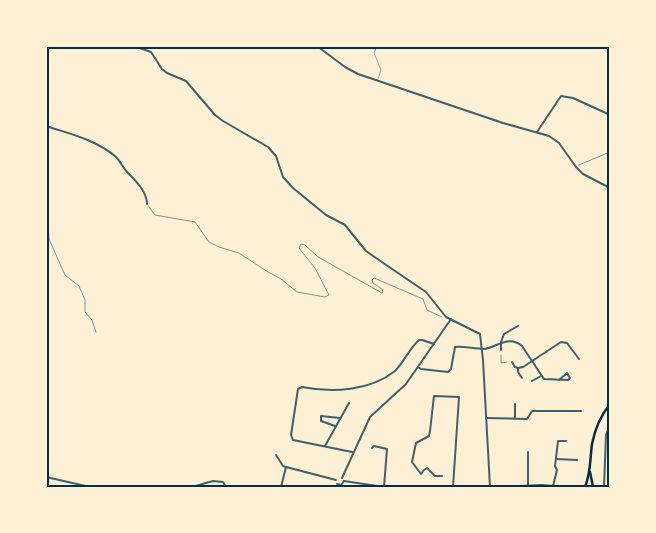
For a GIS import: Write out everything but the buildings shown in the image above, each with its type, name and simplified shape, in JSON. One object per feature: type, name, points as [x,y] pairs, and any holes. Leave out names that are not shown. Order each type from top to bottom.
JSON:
[{"type":"main road","points":[[589,487],[594,435],[610,404]]},
{"type":"main road","points":[[589,487],[590,471]]},
{"type":"street","points":[[134,46],[151,52],[162,69],[186,81],[223,121],[268,147],[276,156],[283,177],[293,188],[326,215],[344,224],[366,251],[426,292],[446,317],[480,334],[483,349],[490,487]]},
{"type":"street","points":[[317,46],[352,71],[503,123],[549,136],[559,144],[576,167],[584,174],[610,188]]},
{"type":"street","points":[[537,132],[561,96],[573,98],[608,114]]},
{"type":"street","points":[[46,126],[95,142],[117,158],[134,178],[147,198],[147,204]]},
{"type":"street","points":[[342,478],[352,452],[370,418],[406,384],[451,319]]},
{"type":"street","points":[[501,350],[504,334],[518,326]]},
{"type":"street","points":[[352,452],[293,440],[291,436],[298,389],[302,387],[333,391],[382,379],[396,370],[419,340],[434,344]]},
{"type":"street","points":[[418,367],[421,370],[448,372],[451,369],[455,347],[483,349],[501,342],[518,343],[544,379],[559,380]]},
{"type":"street","points":[[518,368],[560,342],[567,343],[579,359]]},
{"type":"street","points":[[512,362],[518,368],[522,378]]},
{"type":"street","points":[[532,381],[541,376]]},
{"type":"street","points":[[442,476],[435,476],[427,468],[422,474],[412,462],[414,450],[416,443],[428,436],[430,431],[434,396],[459,397],[453,487]]},
{"type":"street","points":[[325,446],[349,404]]},
{"type":"street","points":[[515,404],[515,418]]},
{"type":"street","points":[[486,418],[527,419],[532,411],[581,411]]},
{"type":"street","points":[[336,426],[321,421],[321,416],[340,418]]},
{"type":"street","points":[[604,487],[606,435],[610,426]]},
{"type":"street","points":[[554,486],[558,470],[555,466],[558,441],[566,441]]},
{"type":"street","points":[[342,478],[344,481],[384,487],[387,449],[374,446],[372,448]]},
{"type":"street","points":[[528,452],[528,486]]},
{"type":"street","points":[[276,455],[283,466],[336,480],[342,478]]},
{"type":"street","points":[[556,459],[578,460]]},
{"type":"street","points":[[281,487],[286,467]]},
{"type":"street","points":[[46,477],[90,487]]},
{"type":"street","points":[[336,480],[337,484]]},
{"type":"street","points":[[192,487],[213,481],[223,482],[226,487]]},
{"type":"street","points":[[334,486],[337,484],[341,485],[344,481]]},
{"type":"street","points":[[498,487],[571,487]]},
{"type":"lane","points":[[377,46],[374,53],[381,70],[378,81]]},
{"type":"path","points":[[576,167],[610,152]]},
{"type":"path","points":[[147,204],[154,215],[195,222],[209,242],[218,247],[239,253],[281,279],[297,292],[325,297],[328,295],[315,268],[299,248],[301,244],[305,245],[318,257],[382,293],[382,289],[372,280],[374,278],[423,299],[427,310],[439,317],[446,317]]},
{"type":"path","points":[[501,350],[501,363],[512,362]]},
{"type":"waterway","points":[[48,222],[49,239],[65,275],[79,286],[85,300],[85,312],[92,320],[96,332]]}]
